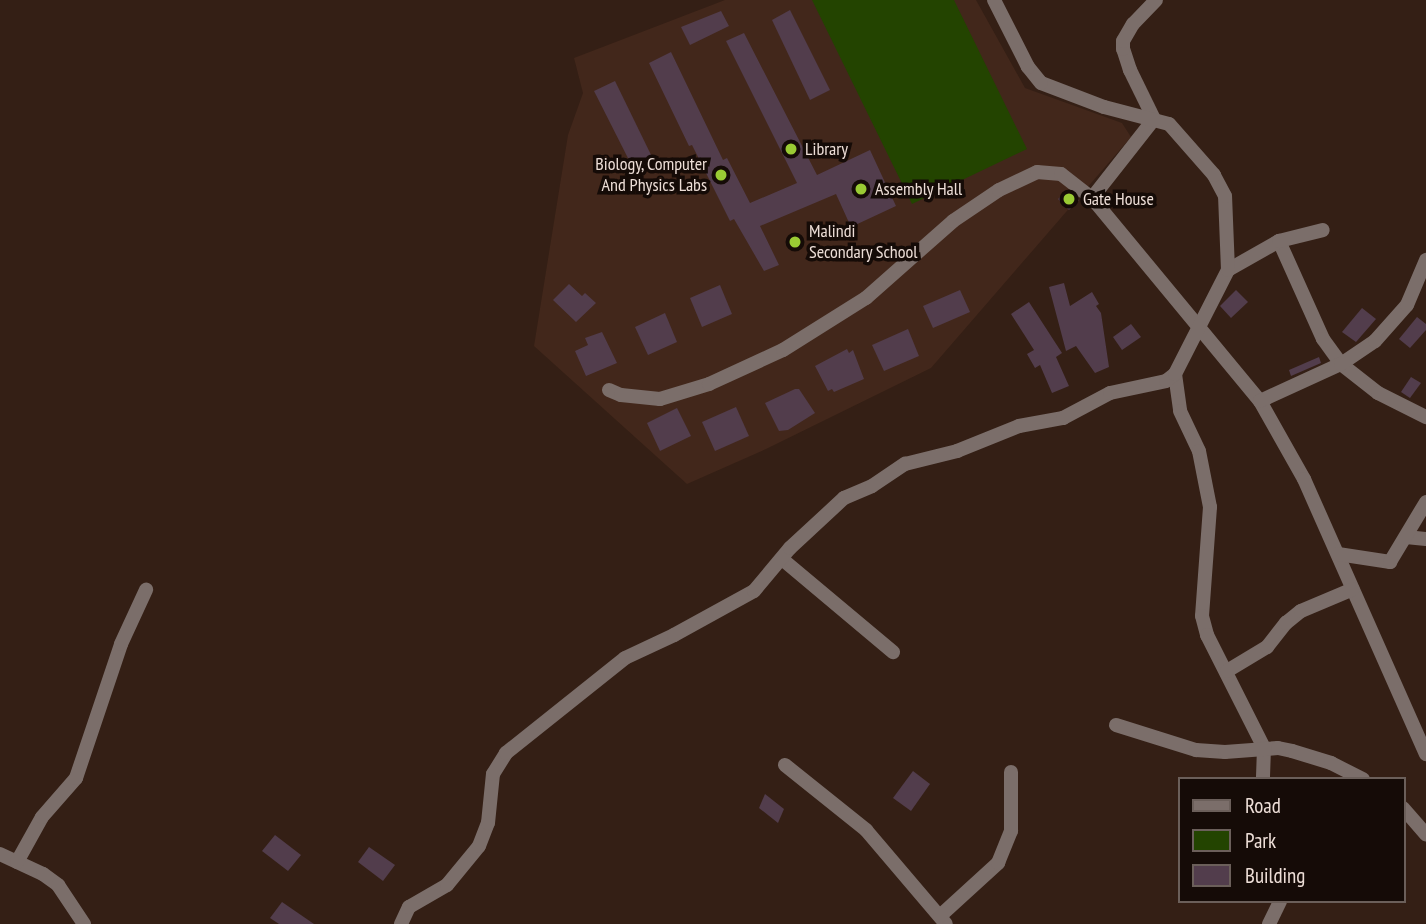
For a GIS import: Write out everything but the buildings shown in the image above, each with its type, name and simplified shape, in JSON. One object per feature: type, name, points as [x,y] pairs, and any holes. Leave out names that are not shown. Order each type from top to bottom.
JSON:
[{"type":"street","points":[[401,924],[409,907],[447,885],[479,846],[488,823],[493,774],[506,753],[625,658],[745,598],[831,508],[872,486],[900,466],[957,451],[1018,426],[1063,418],[1110,393],[1166,381],[1175,374],[1228,270],[1225,196],[1214,175],[1169,124],[1104,107],[1041,83],[1028,67],[995,0]]},
{"type":"street","points":[[1154,119],[1123,50],[1124,41],[1133,24],[1156,0]]},
{"type":"street","points":[[1092,198],[1154,119]]},
{"type":"street","points":[[609,390],[621,395],[660,400],[709,384],[783,350],[866,298],[953,221],[1017,179],[1037,172],[1054,172],[1092,198],[1260,401],[1304,480],[1426,754]]},
{"type":"street","points":[[1228,270],[1279,241],[1322,230]]},
{"type":"street","points":[[1279,241],[1323,339],[1341,363],[1378,393],[1426,417]]},
{"type":"street","points":[[1260,401],[1341,363],[1375,341],[1407,305],[1426,260]]},
{"type":"street","points":[[1175,374],[1180,411],[1199,451],[1210,507],[1209,554],[1202,616],[1207,635],[1264,748],[1263,777]]},
{"type":"street","points":[[1338,554],[1388,563],[1426,502]]},
{"type":"street","points":[[1406,537],[1426,539]]},
{"type":"street","points":[[782,559],[893,652]]},
{"type":"street","points":[[1227,671],[1267,647],[1290,618],[1311,606],[1353,589]]},
{"type":"street","points":[[17,862],[42,817],[76,778],[121,644],[146,590]]},
{"type":"street","points":[[1116,725],[1196,750],[1225,752],[1264,748],[1310,756],[1358,777]]},
{"type":"street","points":[[785,765],[866,830],[943,920],[998,863],[1011,831],[1011,772]]},
{"type":"street","points":[[1405,810],[1426,834]]},
{"type":"street","points":[[0,855],[58,885],[84,924]]},
{"type":"street","points":[[1269,924],[1279,903]]},
{"type":"shaded area","name":"Malindi Secondary School","points":[[725,0],[976,0],[1025,88],[1122,123],[1131,137],[931,368],[766,449],[687,484],[534,346],[568,135],[583,93],[574,58]]},
{"type":"green space","points":[[812,0],[954,0],[1027,149],[912,204]]},
{"type":"place","name":"Library","points":[[791,149]]},
{"type":"place","name":"Biology, Computer And Physics Labs","points":[[721,175]]},
{"type":"place","name":"Assembly Hall","points":[[861,189]]},
{"type":"place","name":"Gate House","points":[[1069,199]]},
{"type":"place","name":"Malindi Secondary School","points":[[795,242]]}]
